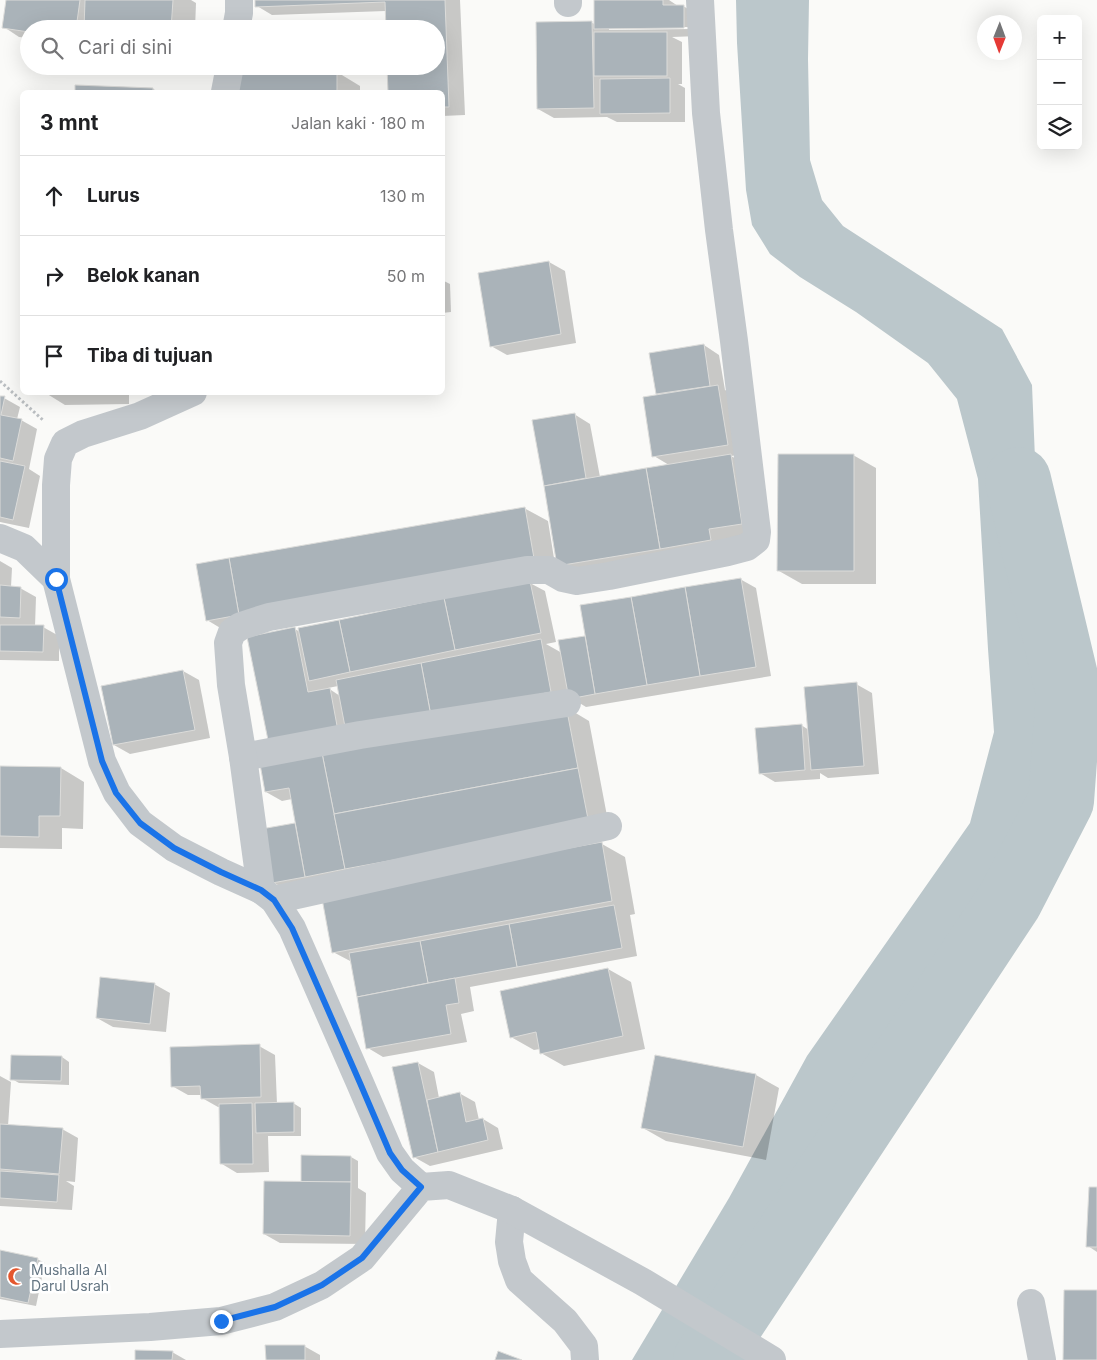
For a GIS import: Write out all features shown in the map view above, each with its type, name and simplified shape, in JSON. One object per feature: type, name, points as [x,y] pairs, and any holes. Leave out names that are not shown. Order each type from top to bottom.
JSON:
[{"type":"street","points":[[238,20],[239,0]]},
{"type":"street","points":[[700,0],[706,113],[757,532],[756,540],[747,547],[728,552],[609,576],[576,581],[563,578],[549,570],[527,570],[269,617],[241,626],[232,632],[228,643],[231,685],[268,895],[292,928],[390,1153],[402,1170],[421,1187],[450,1185],[512,1210],[643,1282],[772,1360]]},
{"type":"street","points":[[225,90],[228,75]]},
{"type":"street","points":[[186,395],[140,416],[83,434],[65,443],[58,459],[56,485],[56,579],[102,761],[116,793],[140,823],[174,848],[268,895],[608,826]]},
{"type":"street","points":[[0,538],[24,548],[56,579]]},
{"type":"street","points":[[244,757],[360,735],[567,703]]},
{"type":"street","points":[[0,1334],[150,1327],[221,1321],[275,1307],[322,1285],[362,1258],[421,1187]]},
{"type":"street","points":[[512,1210],[509,1242],[518,1280],[565,1321],[584,1346],[585,1360]]},
{"type":"street","points":[[1031,1303],[1042,1360]]},
{"type":"path","points":[[0,381],[42,418],[65,443]]},
{"type":"shaded area","points":[[736,0],[809,0],[810,160],[822,200],[843,226],[1002,329],[1032,385],[1048,779],[1035,808],[796,1197],[706,1360],[632,1360],[729,1198],[807,1056],[970,823],[994,732],[978,479],[957,399],[928,363],[856,312],[800,277],[770,254],[752,225],[746,190]]},
{"type":"building","points":[[6,0],[80,0],[77,20],[20,20],[20,31],[2,28]]},
{"type":"building","points":[[85,0],[173,0],[172,20],[84,20]]},
{"type":"building","points":[[255,0],[445,0],[449,107],[445,107],[445,90],[388,90],[387,75],[445,75],[445,20],[386,20],[385,2],[255,7]]},
{"type":"building","points":[[594,0],[663,0],[663,5],[684,5],[684,28],[594,29]]},
{"type":"building","points":[[592,21],[594,108],[537,109],[536,22]]},
{"type":"building","points":[[594,32],[667,32],[667,76],[594,76]]},
{"type":"building","points":[[232,75],[337,75],[337,90],[232,90]]},
{"type":"building","points":[[670,78],[670,113],[600,114],[600,79]]},
{"type":"building","points":[[75,85],[153,88],[153,90],[75,90]]},
{"type":"building","points":[[549,261],[561,334],[490,347],[478,273]]},
{"type":"building","points":[[704,344],[710,386],[656,394],[649,353]]},
{"type":"building","points":[[718,385],[728,445],[652,457],[643,397]]},
{"type":"building","points":[[0,396],[5,396],[1,415],[22,419],[13,461],[0,458]]},
{"type":"building","points":[[575,413],[586,478],[544,486],[532,420]]},
{"type":"building","points":[[731,454],[742,524],[709,529],[711,540],[660,549],[646,468]]},
{"type":"building","points":[[778,454],[854,454],[854,571],[777,571]]},
{"type":"building","points":[[0,461],[25,466],[13,520],[0,517]]},
{"type":"building","points":[[646,468],[660,549],[557,566],[544,486]]},
{"type":"building","points":[[525,507],[535,564],[239,615],[229,558]]},
{"type":"building","points":[[229,558],[239,615],[206,621],[196,564]]},
{"type":"building","points":[[741,578],[756,667],[700,676],[685,587]]},
{"type":"building","points":[[530,581],[541,633],[455,650],[444,598]]},
{"type":"building","points":[[0,585],[21,587],[20,618],[0,617]]},
{"type":"building","points":[[685,587],[700,676],[647,685],[631,597]]},
{"type":"building","points":[[631,597],[647,685],[595,694],[580,605]]},
{"type":"building","points":[[444,598],[455,650],[350,672],[339,620]]},
{"type":"building","points":[[339,620],[350,672],[309,681],[298,628]]},
{"type":"building","points":[[0,625],[44,625],[43,652],[0,651]]},
{"type":"building","points":[[295,627],[308,692],[330,688],[338,731],[269,745],[247,637]]},
{"type":"building","points":[[585,636],[595,694],[569,699],[558,640]]},
{"type":"building","points":[[541,639],[551,692],[431,716],[421,663]]},
{"type":"building","points":[[421,663],[431,716],[346,732],[336,680]]},
{"type":"building","points":[[183,670],[195,730],[113,745],[101,686]]},
{"type":"building","points":[[857,682],[864,766],[811,770],[804,687]]},
{"type":"building","points":[[566,706],[578,768],[334,814],[322,753]]},
{"type":"building","points":[[802,724],[805,770],[759,774],[755,728]]},
{"type":"building","points":[[322,753],[345,869],[305,877],[289,788],[265,792],[260,764]]},
{"type":"building","points":[[0,766],[61,767],[60,816],[39,816],[39,837],[0,836]]},
{"type":"building","points":[[578,768],[589,824],[345,869],[334,814]]},
{"type":"building","points":[[295,823],[305,877],[272,883],[261,829]]},
{"type":"building","points":[[602,842],[612,901],[332,953],[321,893]]},
{"type":"building","points":[[614,905],[622,948],[517,967],[509,924]]},
{"type":"building","points":[[509,924],[517,967],[428,983],[420,941]]},
{"type":"building","points":[[420,941],[428,983],[357,997],[349,953]]},
{"type":"building","points":[[608,968],[623,1036],[540,1054],[536,1032],[510,1038],[500,991]]},
{"type":"building","points":[[100,977],[155,983],[150,1024],[96,1018]]},
{"type":"building","points":[[455,978],[459,1003],[446,1005],[451,1034],[366,1049],[357,997]]},
{"type":"building","points":[[260,1044],[261,1097],[201,1099],[200,1086],[171,1087],[170,1047]]},
{"type":"building","points":[[11,1055],[62,1056],[61,1081],[10,1080]]},
{"type":"building","points":[[655,1055],[756,1074],[743,1147],[641,1128]]},
{"type":"building","points":[[418,1062],[438,1152],[413,1158],[392,1067]]},
{"type":"building","points":[[460,1092],[466,1122],[483,1118],[488,1140],[438,1152],[427,1100]]},
{"type":"building","points":[[294,1102],[294,1132],[256,1133],[255,1103]]},
{"type":"building","points":[[252,1103],[253,1164],[220,1164],[219,1104]]},
{"type":"building","points":[[0,1124],[63,1128],[59,1174],[0,1169]]},
{"type":"building","points":[[301,1155],[351,1156],[351,1182],[301,1182]]},
{"type":"building","points":[[0,1171],[59,1175],[57,1202],[0,1198]]},
{"type":"building","points":[[264,1181],[351,1182],[350,1236],[263,1234]]},
{"type":"building","points":[[1089,1187],[1097,1187],[1097,1247],[1086,1247]]},
{"type":"building","name":"Mushalla Al Darul Usrah","points":[[0,1250],[38,1258],[28,1303],[0,1297]]},
{"type":"building","points":[[1064,1290],[1097,1290],[1097,1360],[1063,1360]]},
{"type":"building","points":[[265,1345],[305,1345],[305,1360],[266,1360]]},
{"type":"building","points":[[135,1350],[173,1351],[172,1360],[135,1360]]},
{"type":"building","points":[[498,1351],[522,1360],[495,1360]]},
{"type":"waterway","points":[[706,1360],[1010,900],[1061,801],[1069,693],[1018,480]]},
{"type":"place","name":"Mushalla Al Darul Usrah","points":[[17,1277]]},
{"type":"route","points":[[56,579],[102,761],[116,793],[140,823],[174,848],[261,890],[274,900],[292,928],[390,1153],[402,1170],[421,1187],[362,1258],[322,1285],[275,1307],[221,1321]]}]
